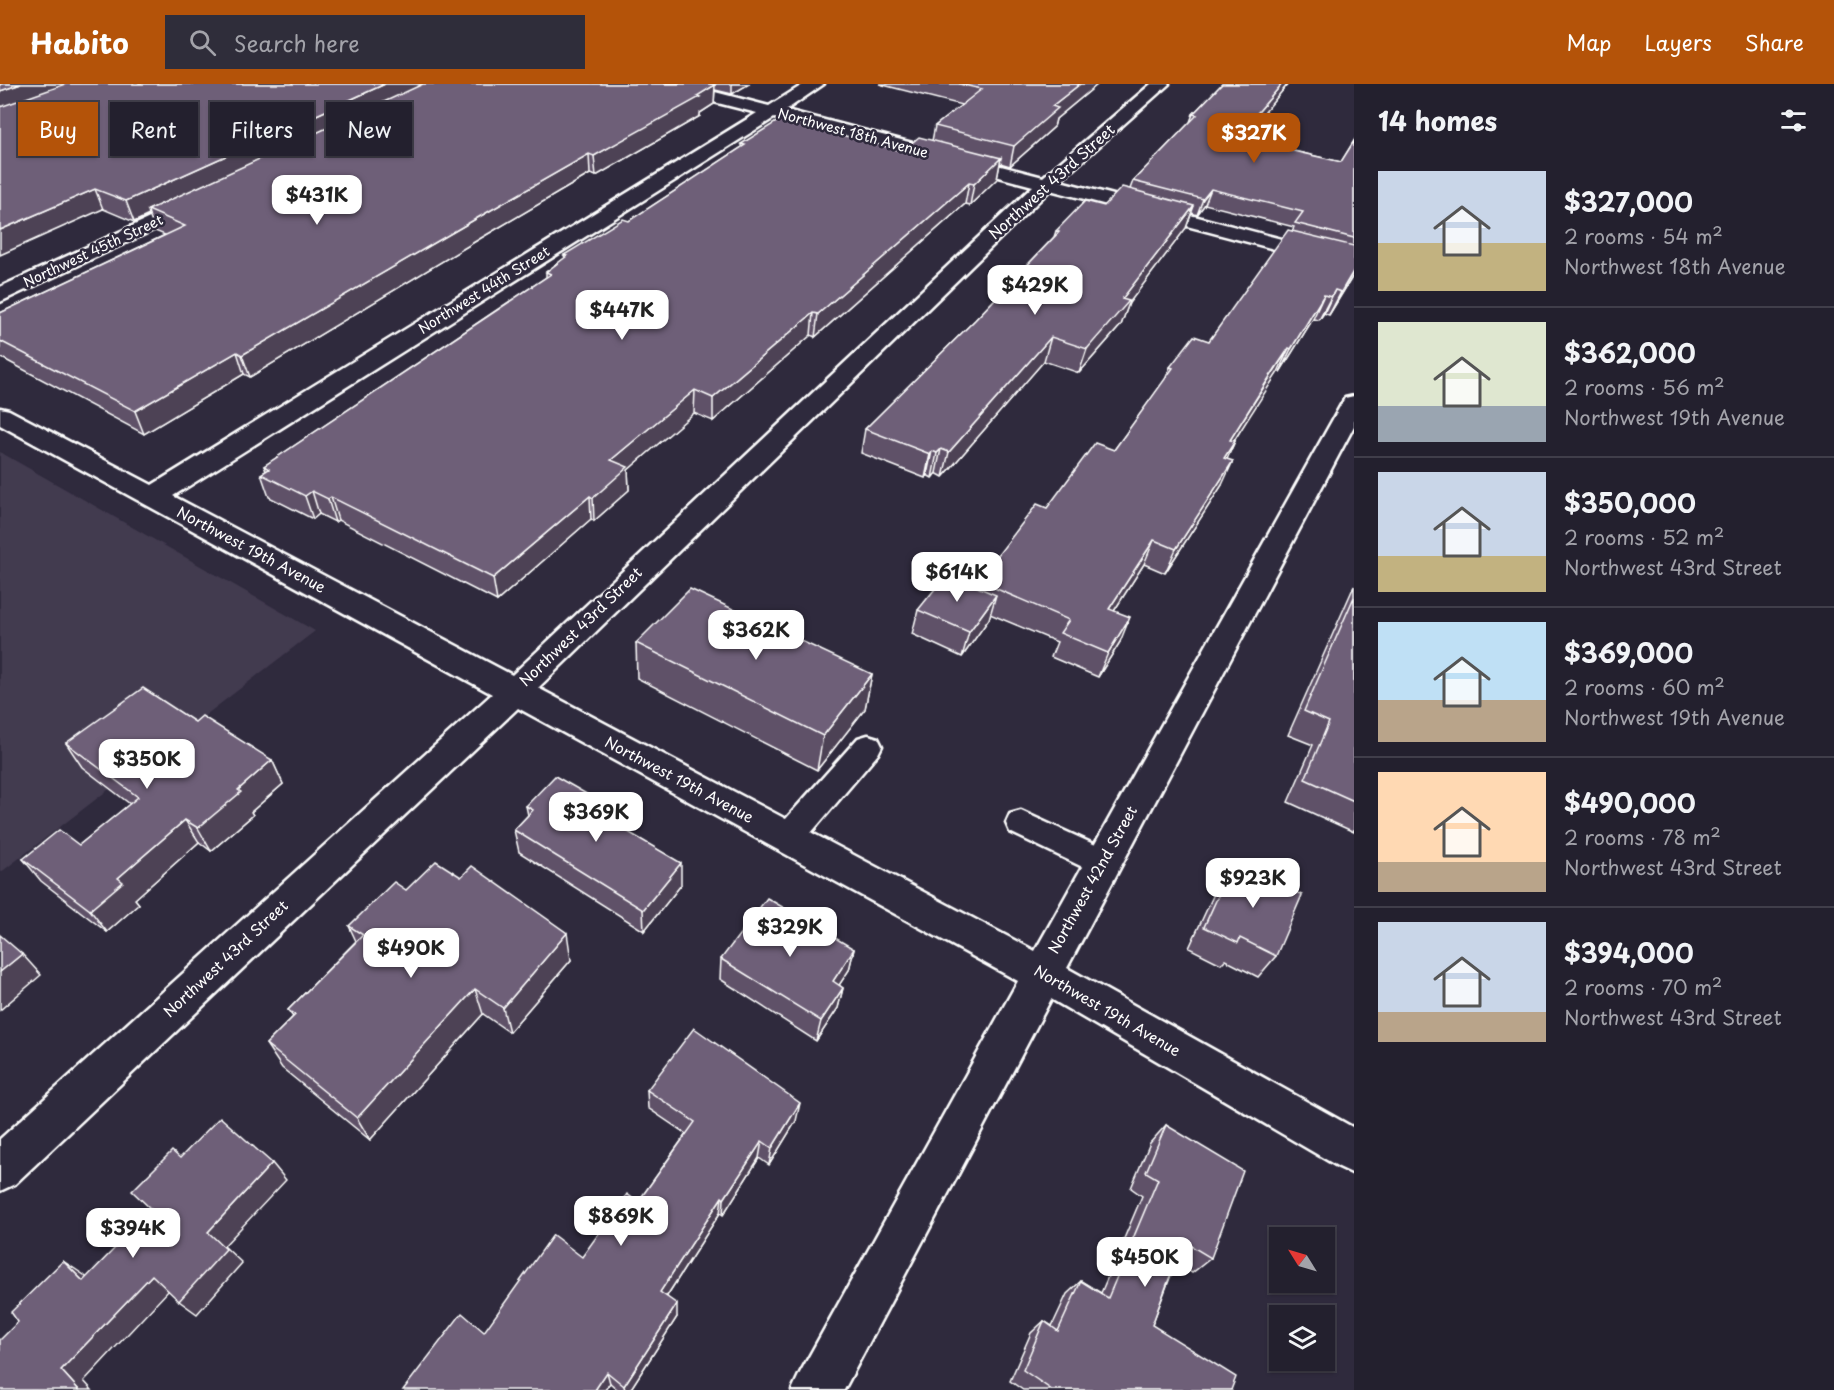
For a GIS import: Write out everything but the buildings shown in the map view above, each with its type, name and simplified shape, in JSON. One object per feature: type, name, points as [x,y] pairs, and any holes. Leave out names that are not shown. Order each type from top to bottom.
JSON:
[{"type":"street","name":"Northwest 18th Avenue","points":[[665,84],[1354,264]]},
{"type":"street","name":"Northwest 44th Street","points":[[152,497],[816,84]]},
{"type":"street","name":"Northwest 43rd Street","points":[[0,1169],[514,692],[1046,184],[1161,84]]},
{"type":"street","name":"Northwest 45th Street","points":[[0,295],[213,195]]},
{"type":"street","name":"Northwest 42nd Street","points":[[817,1390],[1102,862],[1354,403]]},
{"type":"street","name":"Northwest 19th Avenue","points":[[0,415],[1042,974],[1354,1152]]},
{"type":"lane","points":[[788,838],[868,746]]},
{"type":"lane","points":[[1021,823],[1102,862]]},
{"type":"shaded area","points":[[0,452],[315,631],[0,873]]}]
